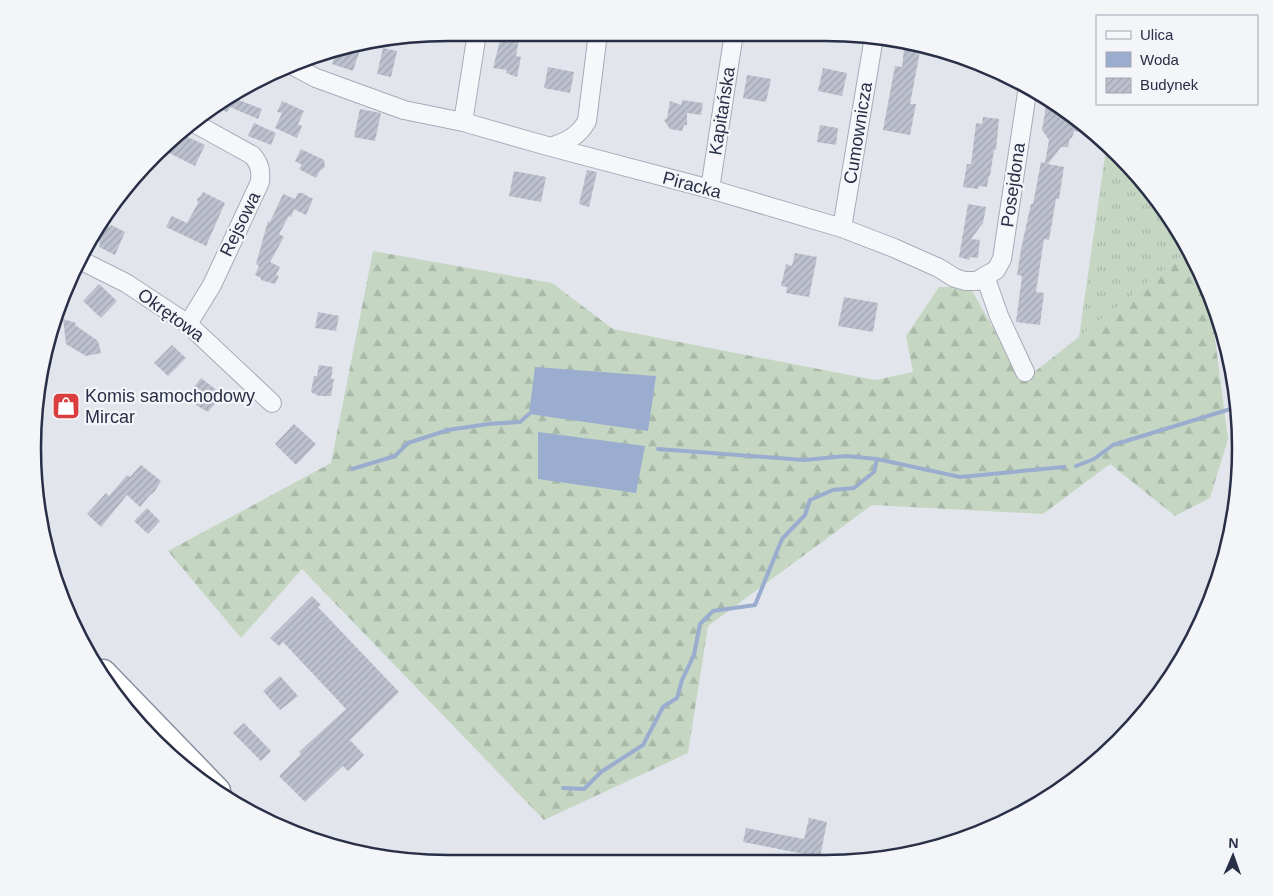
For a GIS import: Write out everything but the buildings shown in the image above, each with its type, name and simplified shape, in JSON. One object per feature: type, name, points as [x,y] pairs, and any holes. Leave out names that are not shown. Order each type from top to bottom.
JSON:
[{"type":"highway","points":[[125,696],[183,757]]},
{"type":"street","points":[[463,122],[476,41]]},
{"type":"street","points":[[551,147],[572,139],[582,130],[587,121],[597,41]]},
{"type":"street","name":"Kapitańska","points":[[710,189],[733,41]]},
{"type":"street","name":"Cumownicza","points":[[842,228],[873,44]]},
{"type":"street","name":"Piracka","points":[[299,69],[316,78],[404,110],[463,122],[710,189],[842,228],[939,268],[955,278],[965,281],[977,281],[985,276]]},
{"type":"street","name":"Posejdona","points":[[985,276],[996,270],[1002,259],[1027,95]]},
{"type":"street","name":"Rejsowa","points":[[188,324],[212,285],[260,182],[261,173],[259,162],[252,155],[199,126]]},
{"type":"street","name":"Okrętowa","points":[[86,263],[126,283],[188,324],[272,403]]},
{"type":"street","points":[[985,276],[999,316],[1025,372]]},
{"type":"green space","points":[[1105,153],[1148,200],[1183,255],[1079,337]]},
{"type":"green space","points":[[373,251],[552,283],[613,329],[875,380],[913,372],[906,336],[939,287],[970,287],[1023,381],[1183,255],[1201,292],[1214,329],[1228,439],[1210,498],[1175,516],[1110,464],[1043,514],[872,505],[708,626],[688,753],[544,820],[302,569],[241,638],[168,551],[331,463]]},
{"type":"water","points":[[535,367],[656,376],[648,431],[529,414]]},
{"type":"water","points":[[538,432],[645,446],[636,493],[538,479]]},
{"type":"waterway","points":[[1076,466],[1094,459],[1113,445],[1230,409]]},
{"type":"waterway","points":[[352,469],[395,456],[408,443],[448,430],[488,424],[520,422],[529,414]]},
{"type":"waterway","points":[[658,449],[804,460],[846,456],[877,459],[960,477],[1064,467]]},
{"type":"waterway","points":[[563,788],[584,789],[601,772],[643,745],[663,707],[677,698],[682,680],[694,655],[700,624],[713,611],[755,605],[782,539],[805,515],[810,500],[833,490],[854,488],[874,472],[877,459]]},
{"type":"place","name":"Komis samochodowy Mircar","points":[[66,406]]}]
